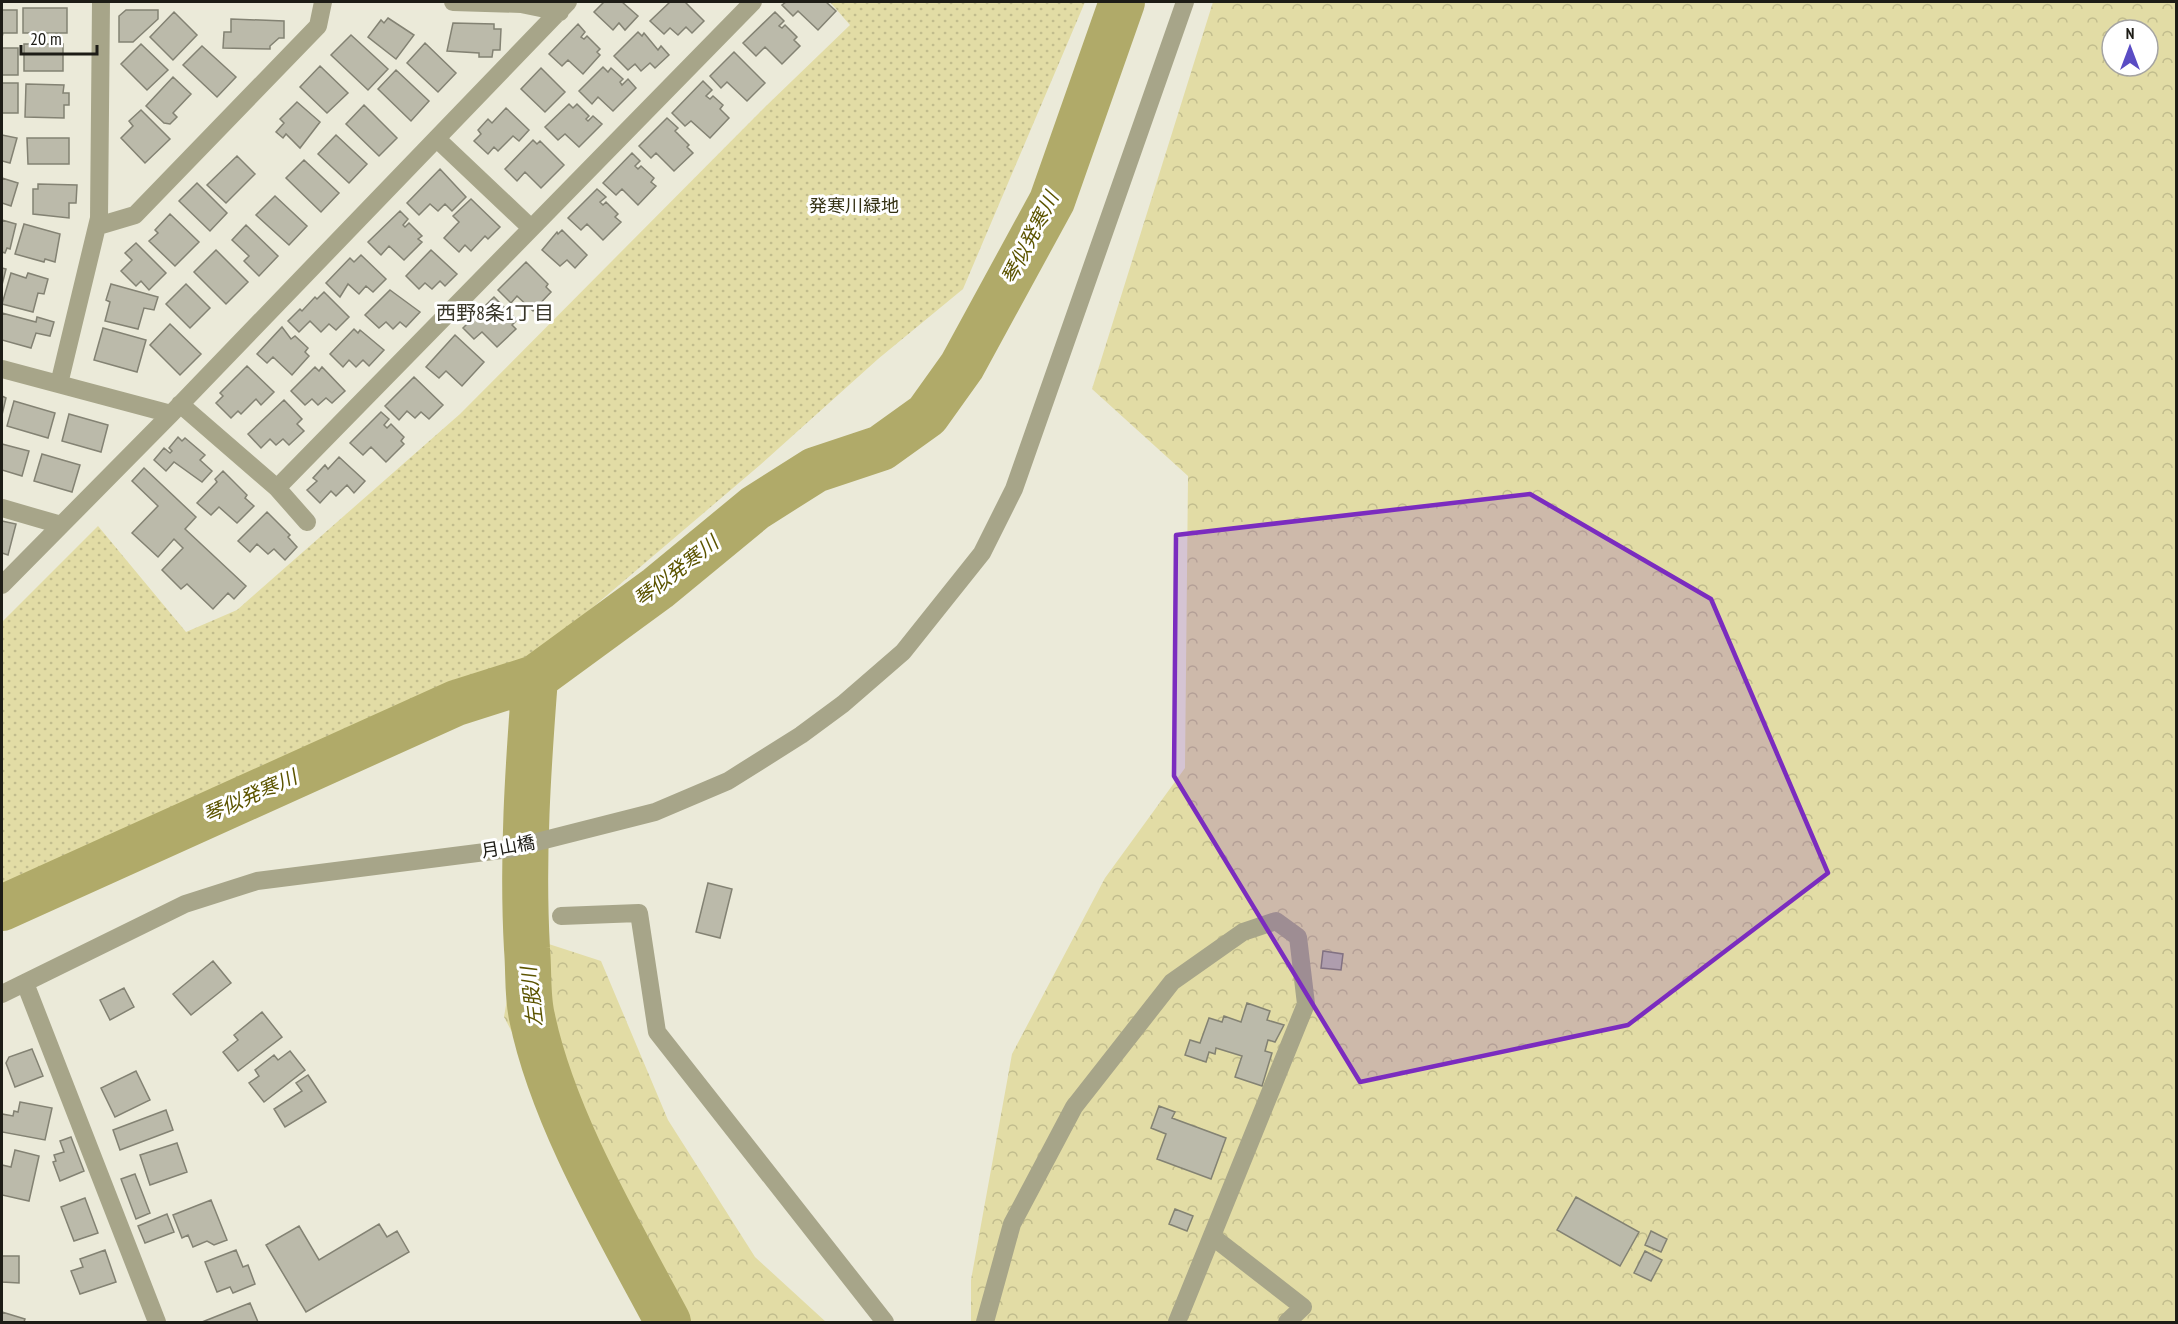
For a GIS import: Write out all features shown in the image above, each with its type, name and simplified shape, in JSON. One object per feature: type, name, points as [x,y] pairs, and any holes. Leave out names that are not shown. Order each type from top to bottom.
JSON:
[{"type":"street","points":[[59,384],[98,226],[101,2]]},
{"type":"street","points":[[98,226],[135,215],[318,26],[323,2]]},
{"type":"street","points":[[453,2],[564,7]]},
{"type":"street","points":[[277,488],[753,2]]},
{"type":"street","name":"月山橋","points":[[2,994],[185,904],[257,881],[509,849],[654,812],[728,781],[801,735],[843,704],[903,652],[982,553],[1014,489],[1185,2]]},
{"type":"street","points":[[2,585],[176,409],[564,7]]},
{"type":"street","points":[[437,139],[531,228]]},
{"type":"street","points":[[2,369],[59,384],[176,409],[277,488],[308,522]]},
{"type":"street","points":[[2,508],[61,525]]},
{"type":"street","points":[[561,916],[639,913],[657,1032],[885,1323]]},
{"type":"street","points":[[985,1323],[1011,1224],[1074,1107],[1172,982],[1243,932],[1276,921],[1298,937],[1306,1004],[1177,1323]]},
{"type":"street","points":[[26,983],[158,1323]]},
{"type":"street","points":[[1213,1237],[1303,1307],[1287,1323]]},
{"type":"highlighted area","points":[[1530,494],[1711,599],[1828,873],[1628,1025],[1360,1082],[1174,776],[1176,535]]},
{"type":"green space","name":"発寒川緑地","points":[[830,2],[1085,2],[963,289],[878,359],[760,465],[531,660],[348,736],[2,891],[2,622],[98,526],[186,632],[237,610],[460,414],[765,107],[850,25]]},
{"type":"green space","points":[[1213,2],[2176,2],[2176,1322],[971,1322],[971,1280],[1012,1054],[1105,878],[1185,768],[1188,476],[1092,389]]},
{"type":"green space","points":[[518,934],[601,961],[668,1120],[755,1257],[826,1322],[675,1322],[661,1277],[575,1150],[504,1017]]},
{"type":"building","points":[[604,2],[622,2],[638,16],[625,30],[619,23],[613,30],[594,12]]},
{"type":"building","points":[[670,2],[685,2],[704,21],[692,33],[686,27],[678,35],[670,28],[664,34],[650,21]]},
{"type":"building","points":[[786,2],[826,2],[836,11],[818,30],[798,11],[793,16],[782,5]]},
{"type":"building","points":[[23,8],[67,8],[67,33],[23,33]]},
{"type":"building","points":[[2,10],[17,10],[17,33],[3,33],[2,37]]},
{"type":"building","points":[[126,10],[158,10],[158,19],[133,42],[119,42],[119,16]]},
{"type":"building","points":[[174,12],[197,35],[173,60],[150,37]]},
{"type":"building","points":[[775,12],[784,21],[779,26],[782,28],[785,25],[797,37],[794,40],[800,46],[782,64],[765,47],[756,56],[743,43]]},
{"type":"building","points":[[388,18],[414,35],[396,59],[368,37],[381,20],[384,23]]},
{"type":"building","points":[[231,19],[284,21],[284,38],[279,38],[270,46],[270,49],[223,48],[224,32],[231,32]]},
{"type":"building","points":[[453,23],[494,24],[494,29],[501,29],[500,50],[493,50],[492,57],[479,57],[479,53],[447,51]]},
{"type":"building","points":[[578,24],[585,32],[581,37],[584,39],[587,36],[600,49],[597,52],[600,55],[583,74],[568,60],[562,66],[549,54]]},
{"type":"building","points":[[638,32],[642,36],[644,33],[658,50],[661,46],[669,55],[655,68],[650,63],[641,71],[635,64],[628,70],[614,56]]},
{"type":"building","points":[[351,35],[388,69],[368,90],[331,55]]},
{"type":"building","points":[[425,43],[456,73],[438,92],[407,63]]},
{"type":"building","points":[[24,44],[63,44],[63,71],[24,71]]},
{"type":"building","points":[[141,44],[168,70],[147,90],[121,64]]},
{"type":"building","points":[[202,46],[236,77],[217,97],[183,65]]},
{"type":"building","points":[[2,48],[18,48],[18,75],[2,75]]},
{"type":"building","points":[[734,52],[765,83],[747,101],[727,82],[721,88],[710,76]]},
{"type":"building","points":[[320,66],[348,93],[327,113],[300,87]]},
{"type":"building","points":[[603,67],[608,72],[611,68],[623,79],[620,82],[622,85],[628,79],[636,88],[613,111],[598,97],[592,104],[579,91]]},
{"type":"building","points":[[541,68],[565,92],[545,112],[521,89]]},
{"type":"building","points":[[396,70],[429,101],[411,121],[378,89]]},
{"type":"building","points":[[173,77],[191,94],[173,113],[177,117],[170,124],[164,123],[146,106]]},
{"type":"building","points":[[703,81],[712,90],[706,96],[710,99],[713,96],[723,105],[720,109],[729,118],[710,138],[691,121],[685,126],[672,113]]},
{"type":"building","points":[[2,83],[18,83],[18,113],[2,113]]},
{"type":"building","points":[[26,84],[64,85],[63,93],[69,93],[69,105],[64,105],[64,118],[25,117]]},
{"type":"building","points":[[297,102],[320,122],[300,148],[286,134],[283,138],[276,132],[284,123],[280,119]]},
{"type":"building","points":[[569,104],[573,108],[577,104],[589,116],[586,119],[588,121],[593,116],[602,124],[579,147],[565,134],[558,140],[545,127]]},
{"type":"building","points":[[364,105],[397,138],[379,156],[346,124]]},
{"type":"building","points":[[506,108],[529,130],[519,141],[513,136],[498,151],[494,147],[488,154],[474,141],[481,134],[478,130],[488,119],[492,123]]},
{"type":"building","points":[[141,110],[170,139],[145,163],[121,138],[133,126],[129,121]]},
{"type":"building","points":[[667,118],[678,128],[675,131],[689,145],[687,147],[693,153],[674,171],[656,153],[651,158],[639,146]]},
{"type":"building","points":[[2,135],[17,138],[10,163],[2,161]]},
{"type":"building","points":[[336,135],[367,164],[349,183],[318,154]]},
{"type":"building","points":[[27,138],[69,138],[69,164],[28,164]]},
{"type":"building","points":[[533,140],[537,144],[540,141],[564,165],[541,188],[525,172],[517,181],[505,169]]},
{"type":"building","points":[[632,153],[640,161],[635,166],[638,169],[641,166],[654,178],[651,182],[656,186],[638,205],[622,189],[616,195],[603,183]]},
{"type":"building","points":[[237,156],[255,174],[226,203],[207,185]]},
{"type":"building","points":[[304,160],[339,193],[321,212],[286,178]]},
{"type":"building","points":[[440,169],[466,197],[452,211],[445,204],[438,211],[430,204],[419,215],[407,203]]},
{"type":"building","points":[[2,178],[18,183],[11,206],[2,203]]},
{"type":"building","points":[[197,183],[227,213],[210,231],[179,201]]},
{"type":"building","points":[[38,184],[77,185],[76,203],[69,203],[69,218],[33,214],[33,189],[38,189]]},
{"type":"building","points":[[597,189],[606,197],[600,202],[603,205],[606,202],[618,214],[615,217],[621,222],[603,240],[587,224],[581,230],[568,218]]},
{"type":"building","points":[[275,196],[307,226],[289,245],[256,215]]},
{"type":"building","points":[[471,199],[500,227],[488,239],[485,236],[471,251],[465,245],[459,252],[444,238],[459,222],[453,216]]},
{"type":"building","points":[[400,211],[408,219],[403,225],[405,227],[409,223],[422,236],[418,239],[422,242],[404,260],[389,246],[381,255],[368,242]]},
{"type":"building","points":[[170,214],[199,242],[175,266],[149,241],[158,233],[155,230]]},
{"type":"building","points":[[2,220],[16,224],[10,249],[7,248],[5,253],[2,252]]},
{"type":"building","points":[[24,224],[60,234],[55,262],[45,259],[44,262],[15,254]]},
{"type":"building","points":[[246,225],[278,256],[259,276],[244,261],[249,256],[232,240]]},
{"type":"building","points":[[562,230],[587,255],[575,268],[567,260],[560,266],[542,250],[557,232],[558,234]]},
{"type":"building","points":[[136,243],[166,273],[149,290],[141,281],[136,286],[121,271],[132,260],[125,253]]},
{"type":"building","points":[[216,250],[248,282],[226,304],[194,272]]},
{"type":"building","points":[[431,250],[457,274],[445,286],[440,281],[432,289],[425,283],[419,289],[406,276]]},
{"type":"building","points":[[361,255],[386,279],[373,292],[366,286],[359,294],[348,284],[340,297],[326,283],[350,258],[354,262]]},
{"type":"building","points":[[526,262],[548,284],[546,287],[551,292],[533,311],[517,296],[511,303],[498,290]]},
{"type":"building","points":[[2,268],[6,269],[2,285]]},
{"type":"building","points":[[11,273],[26,278],[28,273],[48,279],[44,294],[38,293],[33,312],[2,304]]},
{"type":"building","points":[[111,284],[158,297],[154,310],[144,308],[138,329],[105,321],[110,302],[106,300]]},
{"type":"building","points":[[186,284],[210,308],[190,328],[166,304]]},
{"type":"building","points":[[390,290],[420,312],[406,327],[400,322],[393,329],[386,322],[379,328],[365,315]]},
{"type":"building","points":[[324,292],[349,317],[336,330],[329,324],[321,332],[310,321],[299,332],[288,321],[300,309],[302,311],[315,297],[317,299]]},
{"type":"building","points":[[494,297],[517,320],[512,325],[516,329],[497,347],[482,332],[474,339],[463,328]]},
{"type":"building","points":[[2,313],[36,322],[37,317],[54,322],[50,336],[36,333],[31,348],[2,340]]},
{"type":"building","points":[[170,324],[201,354],[180,375],[150,345]]},
{"type":"building","points":[[282,327],[291,339],[295,336],[308,348],[305,352],[309,356],[292,375],[273,357],[267,363],[257,354]]},
{"type":"building","points":[[103,328],[146,340],[137,372],[94,360]]},
{"type":"building","points":[[354,329],[358,333],[360,330],[384,350],[369,366],[363,360],[356,367],[349,360],[343,367],[330,354]]},
{"type":"building","points":[[455,335],[484,362],[462,386],[446,371],[439,378],[426,367]]},
{"type":"building","points":[[247,366],[274,392],[261,405],[256,399],[241,414],[238,411],[231,418],[216,403],[223,396],[220,393]]},
{"type":"building","points":[[315,367],[319,371],[322,367],[345,391],[332,403],[326,398],[318,405],[312,399],[305,405],[291,391]]},
{"type":"building","points":[[414,377],[443,405],[429,419],[421,412],[415,418],[407,411],[399,420],[385,406]]},
{"type":"building","points":[[2,396],[6,398],[2,415]]},
{"type":"building","points":[[284,400],[302,419],[297,424],[304,431],[289,445],[283,439],[276,445],[270,439],[261,448],[248,434]]},
{"type":"building","points":[[14,401],[55,413],[48,438],[7,426]]},
{"type":"building","points":[[381,412],[389,419],[384,425],[387,428],[391,424],[404,437],[401,441],[404,444],[386,462],[371,447],[363,455],[350,443]]},
{"type":"building","points":[[69,414],[108,425],[101,452],[62,441]]},
{"type":"building","points":[[178,437],[182,441],[185,438],[205,455],[200,460],[212,471],[202,482],[174,462],[166,471],[154,460],[164,448],[170,453],[172,451],[169,448]]},
{"type":"building","points":[[2,444],[29,451],[22,476],[2,470]]},
{"type":"building","points":[[42,454],[80,465],[72,492],[34,481]]},
{"type":"building","points":[[339,457],[365,481],[354,493],[347,485],[336,496],[331,491],[320,503],[307,490],[317,481],[313,478],[325,465],[328,469]]},
{"type":"building","points":[[144,468],[196,517],[185,529],[246,586],[234,599],[228,593],[213,609],[187,584],[181,589],[162,570],[183,548],[174,539],[158,557],[132,533],[158,506],[132,481]]},
{"type":"building","points":[[223,471],[247,495],[245,498],[254,506],[237,523],[219,507],[211,515],[197,503],[217,482],[215,479]]},
{"type":"building","points":[[267,512],[290,535],[288,537],[297,547],[285,560],[274,549],[268,554],[257,544],[250,552],[238,541]]},
{"type":"building","points":[[2,521],[16,524],[8,555],[2,553]]},
{"type":"building","points":[[708,883],[732,889],[720,938],[696,932]]},
{"type":"building","points":[[1323,951],[1343,954],[1341,970],[1321,968]]},
{"type":"building","points":[[213,961],[231,983],[191,1015],[173,994]]},
{"type":"building","points":[[124,988],[134,1007],[110,1020],[100,1000]]},
{"type":"building","points":[[1247,1003],[1270,1011],[1267,1020],[1284,1025],[1275,1042],[1268,1040],[1265,1051],[1272,1053],[1262,1086],[1235,1077],[1242,1056],[1216,1048],[1215,1054],[1209,1052],[1206,1062],[1185,1055],[1190,1040],[1200,1043],[1209,1018],[1222,1022],[1224,1016],[1241,1022]]},
{"type":"building","points":[[262,1012],[282,1037],[238,1071],[223,1052],[238,1040],[234,1035]]},
{"type":"building","points":[[32,1049],[43,1076],[15,1087],[6,1063],[9,1057]]},
{"type":"building","points":[[290,1051],[305,1070],[264,1102],[249,1083],[259,1076],[255,1070],[274,1055],[278,1060]]},
{"type":"building","points":[[136,1071],[150,1100],[115,1117],[101,1088]]},
{"type":"building","points":[[308,1075],[326,1102],[285,1127],[274,1109],[302,1091],[296,1083]]},
{"type":"building","points":[[20,1102],[52,1108],[45,1140],[2,1132],[2,1114],[13,1116],[14,1111],[18,1112]]},
{"type":"building","points":[[1159,1106],[1175,1112],[1172,1118],[1226,1138],[1211,1179],[1157,1159],[1166,1134],[1151,1128]]},
{"type":"building","points":[[166,1110],[173,1130],[120,1150],[113,1130]]},
{"type":"building","points":[[71,1137],[84,1171],[60,1181],[53,1162],[56,1161],[54,1155],[64,1152],[60,1141]]},
{"type":"building","points":[[177,1143],[187,1172],[150,1185],[140,1155]]},
{"type":"building","points":[[15,1150],[39,1156],[29,1201],[2,1195],[2,1165],[11,1167]]},
{"type":"building","points":[[135,1174],[150,1213],[136,1219],[121,1179]]},
{"type":"building","points":[[1576,1197],[1639,1232],[1620,1266],[1557,1230]]},
{"type":"building","points":[[85,1198],[98,1233],[74,1241],[61,1207]]},
{"type":"building","points":[[211,1200],[227,1240],[214,1245],[207,1241],[193,1247],[188,1235],[182,1238],[173,1215]]},
{"type":"building","points":[[1175,1209],[1193,1216],[1187,1231],[1169,1224]]},
{"type":"building","points":[[167,1214],[174,1232],[145,1243],[138,1226]]},
{"type":"building","points":[[379,1224],[387,1237],[397,1231],[409,1252],[306,1312],[266,1245],[299,1226],[319,1260]]},
{"type":"building","points":[[1651,1231],[1667,1239],[1661,1252],[1645,1245]]},
{"type":"building","points":[[105,1250],[116,1282],[80,1294],[71,1271],[83,1267],[80,1259]]},
{"type":"building","points":[[236,1250],[243,1267],[248,1265],[255,1284],[233,1293],[230,1287],[217,1292],[205,1262]]},
{"type":"building","points":[[1645,1251],[1662,1260],[1651,1281],[1634,1273]]},
{"type":"building","points":[[2,1256],[19,1256],[19,1283],[2,1282]]},
{"type":"building","points":[[250,1303],[258,1322],[202,1322]]},
{"type":"building","points":[[2,1312],[25,1319],[24,1322],[2,1322]]},
{"type":"waterway","name":"琴似発寒川","points":[[2,908],[456,703],[535,678],[658,588],[755,508],[815,470],[881,448],[927,415],[962,366],[1052,201],[1122,2]]},
{"type":"waterway","name":"左股川","points":[[535,678],[525,847],[530,1009],[542,1056],[571,1134],[609,1212],[668,1322]]},
{"type":"district","name":"西野8条1丁目","points":[[495,313]]}]
